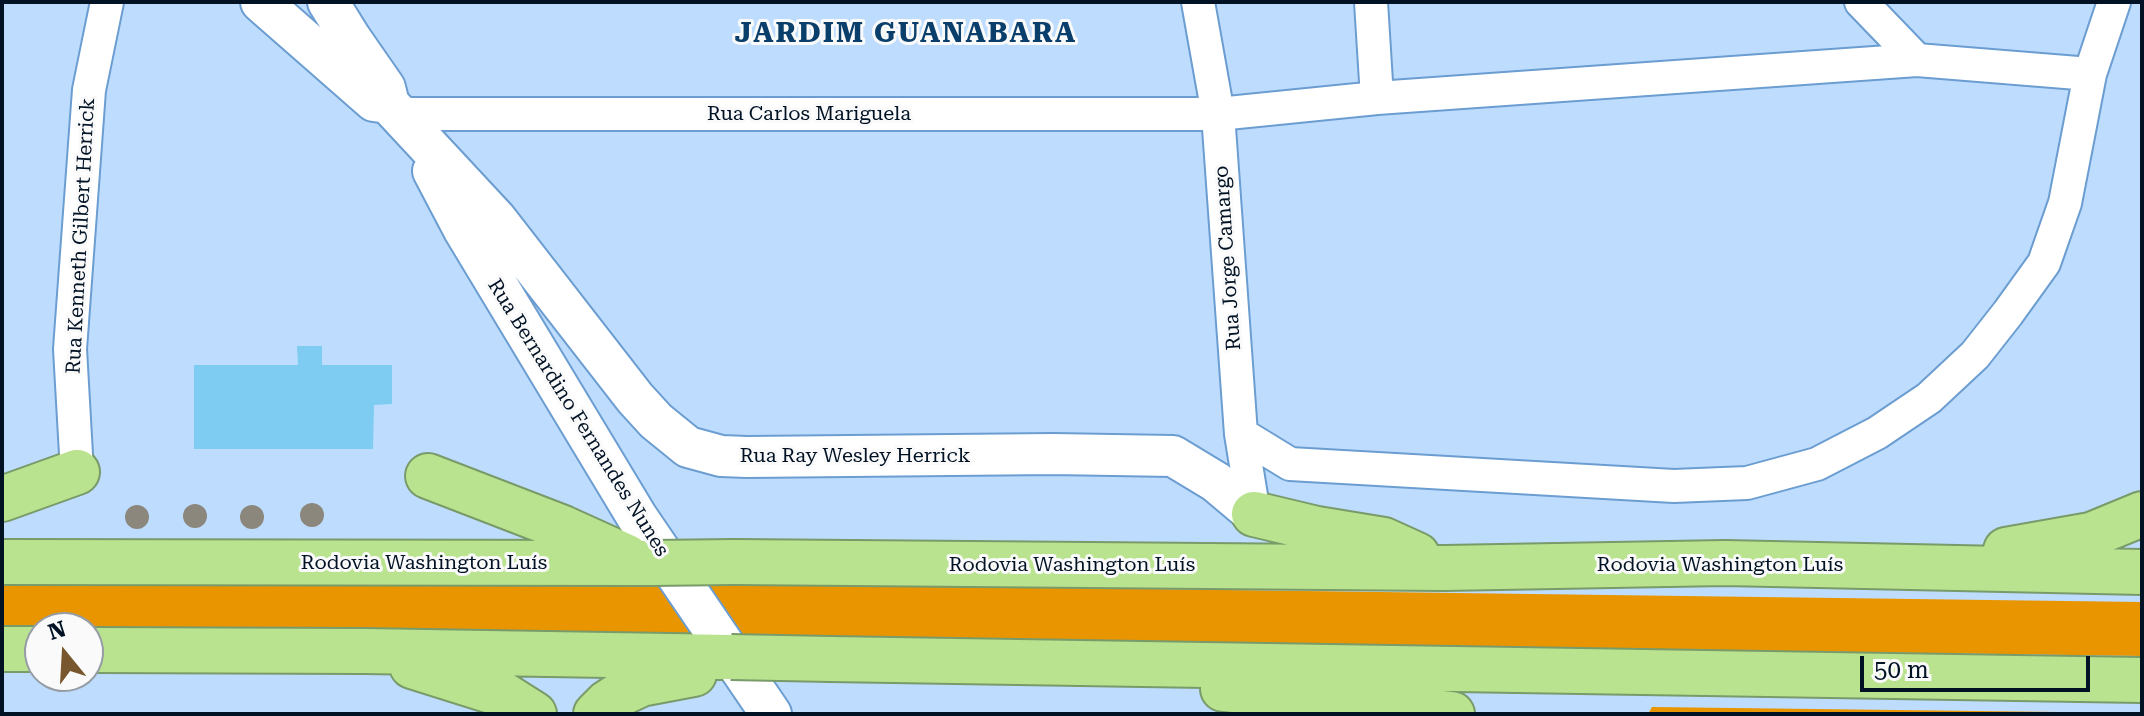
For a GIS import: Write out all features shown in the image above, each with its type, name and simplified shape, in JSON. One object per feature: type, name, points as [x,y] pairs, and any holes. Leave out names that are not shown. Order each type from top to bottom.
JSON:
[{"type":"highway","points":[[2,499],[77,472]]},
{"type":"highway","points":[[428,476],[645,563]]},
{"type":"highway","points":[[1254,514],[1384,540],[1444,568]]},
{"type":"highway","points":[[1725,563],[1987,553],[2091,535],[2142,514]]},
{"type":"highway","name":"Rodovia Washington Luís","points":[[2,562],[734,562],[1444,568],[1725,563],[2142,572]]},
{"type":"highway","points":[[2,649],[24,649]]},
{"type":"highway","points":[[104,650],[364,651],[2142,680]]},
{"type":"highway","points":[[364,651],[504,695],[534,714]]},
{"type":"highway","points":[[596,714],[615,697],[641,684],[694,674],[725,657]]},
{"type":"highway","points":[[958,660],[1452,714]]},
{"type":"street","name":"Rua Kenneth Gilbert Herrick","points":[[77,472],[70,349],[89,90],[107,2]]},
{"type":"street","name":"Rua Ray Wesley Herrick","points":[[261,2],[374,101],[394,109],[496,219],[635,398],[656,421],[688,447],[721,456],[747,457],[1173,456],[1216,482],[1254,514]]},
{"type":"street","points":[[328,2],[385,88],[394,109]]},
{"type":"street","name":"Rua Jorge Camargo","points":[[1198,2],[1218,114],[1241,434],[1254,514]]},
{"type":"street","points":[[1371,2],[1377,98]]},
{"type":"street","points":[[1861,2],[1917,60]]},
{"type":"street","points":[[1241,434],[1290,464],[1674,486],[1747,483],[1817,464],[1877,433],[1929,398],[1975,355],[2044,263],[2065,203],[2090,74],[2114,2]]},
{"type":"street","name":"Rua Carlos Mariguela","points":[[394,109],[1218,114],[1377,98],[1917,60],[2090,74]]},
{"type":"street","name":"Rua Bernardino Fernandes Nunes","points":[[394,109],[637,517],[771,714]]},
{"type":"shaded area","points":[[2,581],[671,584],[705,638],[104,637],[104,612],[24,612],[24,631],[2,636]]},
{"type":"shaded area","points":[[694,583],[2142,602],[2142,656],[1207,643],[732,641]]},
{"type":"shaded area","points":[[1652,707],[2142,713],[2142,714],[1648,714]]},
{"type":"building","points":[[297,346],[322,346],[322,365],[392,365],[392,404],[374,405],[373,449],[194,449],[194,365],[298,365]]},
{"type":"district","name":"JARDIM GUANABARA","points":[[906,34]]}]
